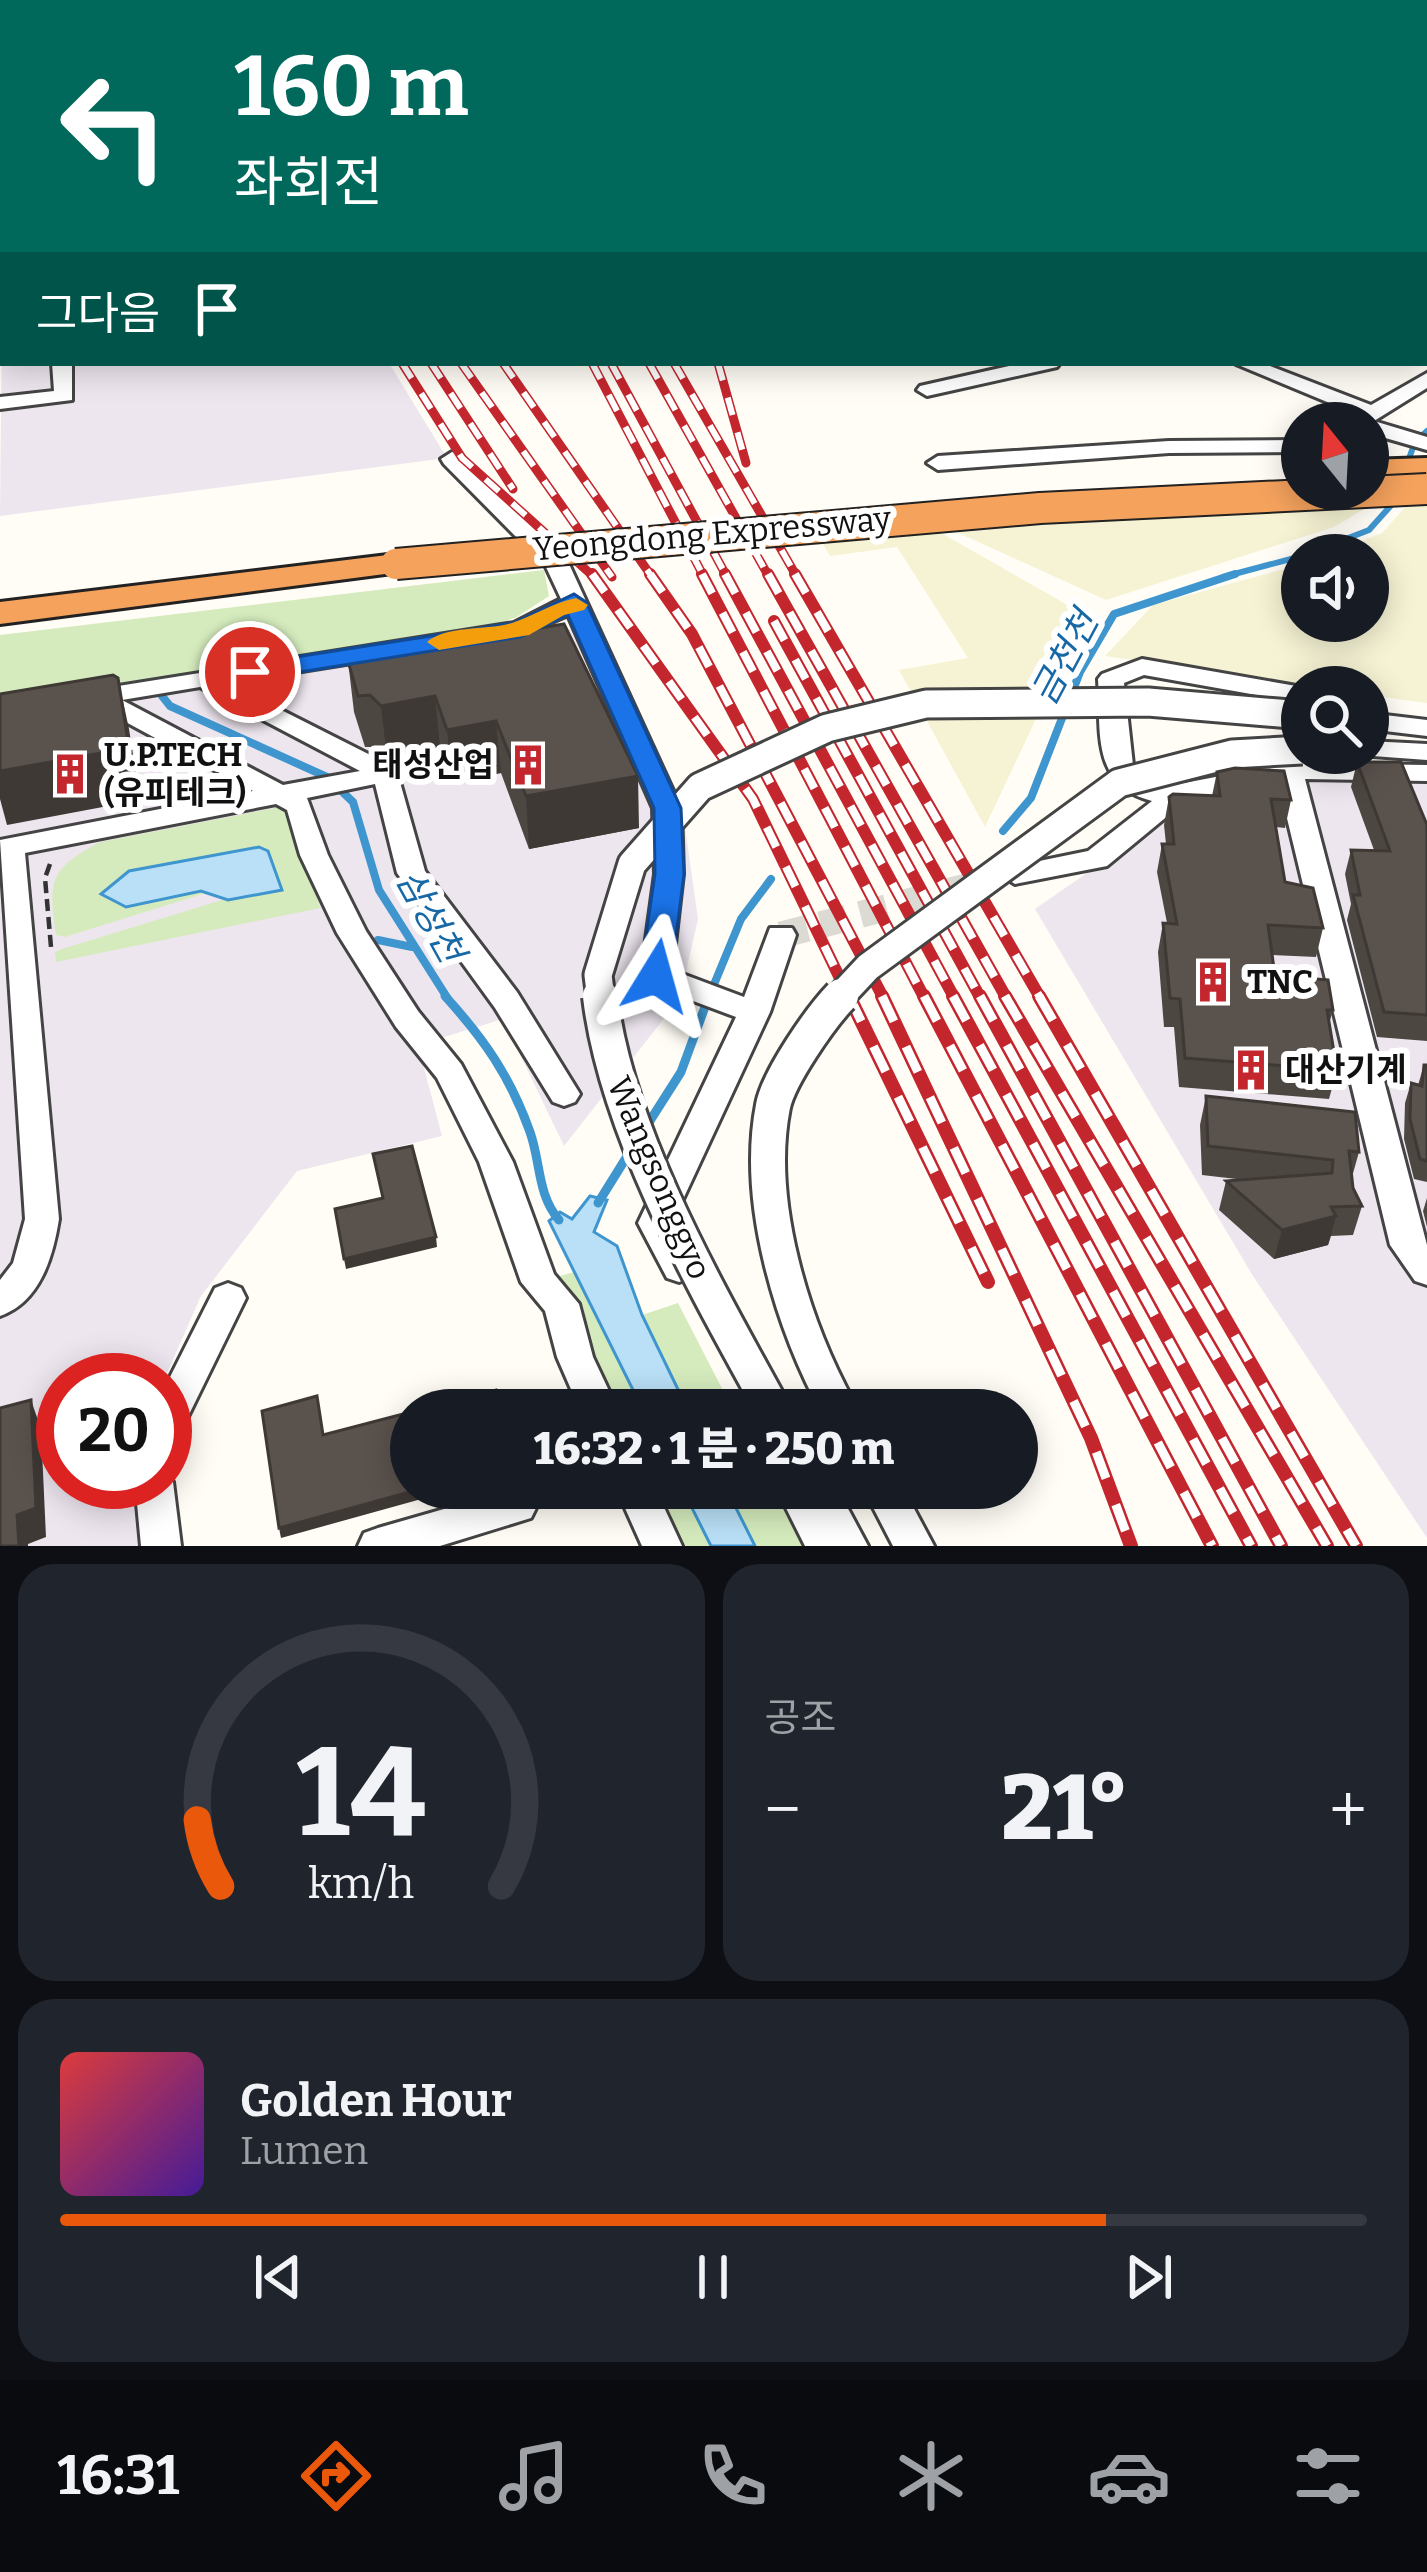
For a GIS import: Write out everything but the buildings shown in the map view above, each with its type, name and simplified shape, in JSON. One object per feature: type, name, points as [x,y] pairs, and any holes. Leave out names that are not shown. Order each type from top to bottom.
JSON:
[{"type":"highway","points":[[1389,468],[1427,467]]},
{"type":"highway","name":"Yeongdong Expressway","points":[[0,613],[392,553],[917,494],[1281,472]]},
{"type":"highway","name":"Yeongdong Expressway","points":[[0,586],[919,515],[1283,492],[1427,489]]},
{"type":"street","points":[[0,403],[65,396],[62,366]]},
{"type":"street","points":[[958,366],[971,377]]},
{"type":"street","points":[[927,390],[1033,366]]},
{"type":"street","points":[[1253,366],[1324,402]]},
{"type":"street","points":[[1389,404],[1427,380]]},
{"type":"street","points":[[1389,431],[1427,444]]},
{"type":"street","points":[[938,464],[1169,446],[1281,446]]},
{"type":"street","points":[[452,459],[557,564],[668,808],[669,874],[656,976],[754,1012]]},
{"type":"street","points":[[574,602],[520,629],[96,696],[299,805],[314,855],[352,933],[407,1019],[450,1072],[496,1162],[539,1282],[561,1304],[589,1389]]},
{"type":"street","points":[[1176,796],[1135,786],[1118,766],[1111,679],[1142,667],[1281,691]]},
{"type":"street","points":[[205,679],[248,708],[319,736],[386,774],[411,873],[506,1000],[564,1094]]},
{"type":"street","name":"Wangsonggyo","points":[[761,1389],[693,1265],[607,1055],[598,975],[632,864],[700,787],[827,728],[926,704],[1148,702],[1281,713]]},
{"type":"street","points":[[1389,709],[1421,720]]},
{"type":"street","points":[[1389,721],[1421,720]]},
{"type":"street","points":[[1389,750],[1427,752]]},
{"type":"street","points":[[828,1389],[809,1355],[770,1207],[773,1103],[823,1015],[868,967],[1119,783],[1232,754],[1281,759]]},
{"type":"street","points":[[1015,874],[1096,859],[1176,796],[1281,765]]},
{"type":"street","points":[[1389,771],[1427,773]]},
{"type":"street","points":[[0,1301],[13,1292],[37,1259],[42,1219],[5,848],[386,774]]},
{"type":"street","points":[[1298,774],[1407,1244],[1427,1271]]},
{"type":"street","points":[[743,1389],[655,1223],[754,1012],[782,934]]},
{"type":"street","points":[[192,1371],[228,1298]]},
{"type":"street","points":[[157,1509],[161,1546]]},
{"type":"street","points":[[378,1546],[508,1509]]},
{"type":"street","points":[[644,1509],[662,1546]]},
{"type":"street","points":[[806,1509],[826,1546]]},
{"type":"street","points":[[828,1509],[848,1546]]},
{"type":"street","points":[[894,1509],[914,1546]]},
{"type":"path","points":[[45,878],[51,946]]},
{"type":"shaded area","points":[[1,366],[391,366],[447,458],[0,516]]},
{"type":"shaded area","points":[[1427,502],[1427,703],[1389,698],[1389,666],[1281,666],[1281,683],[1105,656],[1153,605],[1281,570],[1281,642],[1389,642],[1389,534],[1379,534],[1409,503]]},
{"type":"shaded area","points":[[1281,508],[1362,510],[1334,527],[1312,534],[1281,534],[1281,544],[1106,600],[941,525]]},
{"type":"shaded area","points":[[929,526],[1085,615],[985,827],[899,670],[968,658],[897,547],[830,556],[817,534]]},
{"type":"shaded area","points":[[600,625],[628,702],[684,820],[698,919],[680,998],[564,1146],[503,1019],[418,1045],[442,1136],[297,1171],[201,1296],[176,1353],[36,1353],[36,1509],[139,1509],[142,1546],[0,1546],[0,708]]},
{"type":"shaded area","points":[[1302,777],[1427,781],[1427,1538],[1253,1276],[1035,909],[1156,825],[1211,794]]},
{"type":"green space","points":[[544,570],[549,596],[517,617],[479,630],[95,687],[0,708],[0,635]]},
{"type":"green space","points":[[285,806],[293,810],[320,908],[56,962],[55,952],[62,949],[225,899],[281,890],[259,847],[129,871],[102,893],[206,893],[65,937],[56,935],[52,901],[56,878],[70,860],[100,842]]},
{"type":"green space","points":[[574,1272],[632,1389],[589,1389],[539,1282]]},
{"type":"green space","points":[[678,1303],[722,1389],[678,1389],[642,1315]]},
{"type":"green space","points":[[645,1509],[692,1509],[711,1546],[662,1546]]},
{"type":"green space","points":[[736,1509],[784,1509],[804,1546],[755,1546]]},
{"type":"water","points":[[259,847],[268,851],[282,890],[228,900],[201,891],[126,907],[101,894],[129,871]]},
{"type":"water","points":[[590,1196],[607,1200],[594,1232],[617,1246],[642,1315],[678,1389],[633,1389],[549,1221],[560,1212],[572,1219]]},
{"type":"water","points":[[692,1509],[736,1509],[755,1546],[711,1546]]},
{"type":"waterway","name":"금천천","points":[[1407,464],[1415,442],[1427,431]]},
{"type":"waterway","name":"금천천","points":[[1359,534],[1369,530],[1395,501]]},
{"type":"waterway","name":"금천천","points":[[1223,577],[1281,562]]},
{"type":"waterway","name":"금천천","points":[[1003,831],[1031,798],[1080,672],[1114,614],[1235,574]]},
{"type":"waterway","name":"삼성천","points":[[162,696],[170,706],[327,777],[353,802],[379,890],[448,999]]},
{"type":"waterway","points":[[708,999],[741,919],[771,879]]},
{"type":"waterway","points":[[378,940],[412,947]]},
{"type":"waterway","name":"삼성천","points":[[445,996],[484,1043],[514,1093],[530,1132],[543,1189],[559,1220]]},
{"type":"waterway","points":[[646,1127],[681,1072],[709,996]]},
{"type":"waterway","points":[[598,1203],[631,1150]]},
{"type":"tunnel","points":[[781,935],[982,883]]},
{"type":"railway","points":[[404,366],[462,458],[594,577]]},
{"type":"railway","points":[[433,366],[513,489]]},
{"type":"railway","points":[[463,366],[612,577]]},
{"type":"railway","points":[[505,366],[652,577]]},
{"type":"railway","points":[[594,366],[704,577]]},
{"type":"railway","points":[[613,366],[727,577]]},
{"type":"railway","points":[[651,366],[769,577]]},
{"type":"railway","points":[[676,366],[797,577]]},
{"type":"railway","points":[[719,366],[746,463]]},
{"type":"railway","points":[[592,574],[753,799],[850,999]]},
{"type":"railway","points":[[650,574],[692,634],[884,999]]},
{"type":"railway","points":[[702,574],[925,999]]},
{"type":"railway","points":[[725,574],[955,999]]},
{"type":"railway","points":[[768,574],[1007,999]]},
{"type":"railway","points":[[795,574],[1041,999]]},
{"type":"railway","points":[[774,621],[981,999]]},
{"type":"railway","points":[[849,996],[988,1282]]},
{"type":"railway","points":[[882,996],[1091,1438],[1131,1546]]},
{"type":"railway","points":[[924,996],[1212,1546]]},
{"type":"railway","points":[[953,996],[1251,1546]]},
{"type":"railway","points":[[980,996],[1281,1546]]},
{"type":"railway","points":[[1005,996],[1327,1546]]},
{"type":"railway","points":[[1039,996],[1356,1546]]},
{"type":"slow traffic","points":[[439,642],[520,629],[576,605]]},
{"type":"place","name":"태성산업","points":[[528,765]]},
{"type":"place","name":"U.P.TECH (유피테크)","points":[[70,774]]},
{"type":"place","name":"TNC","points":[[1213,982]]},
{"type":"place","name":"대산기계","points":[[1251,1070]]},
{"type":"route","points":[[250,672],[520,629],[574,602],[668,808],[669,874],[656,976]]}]
